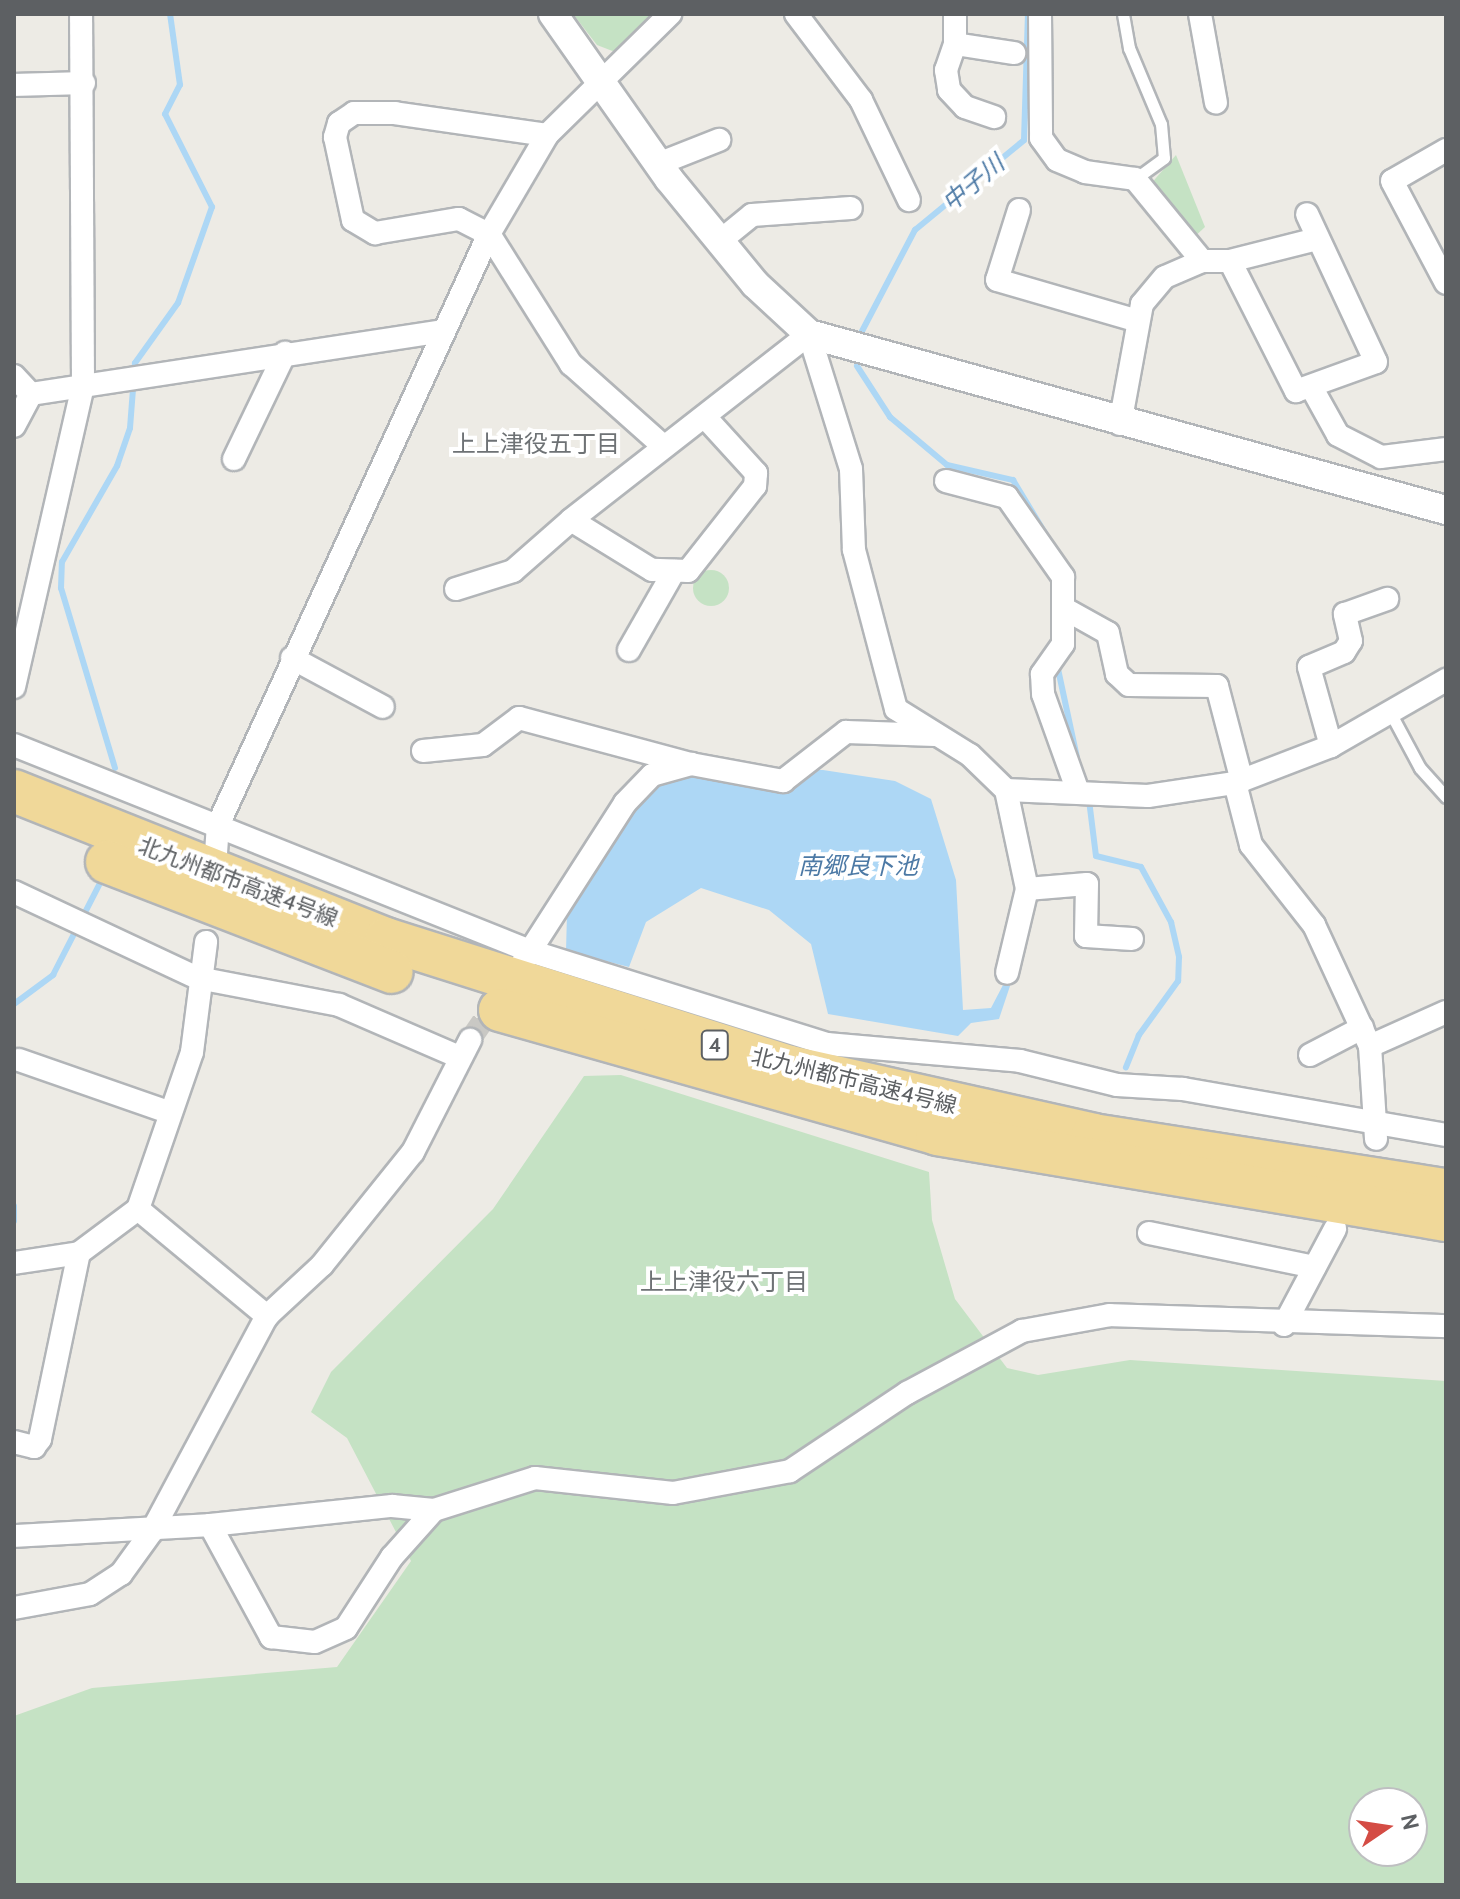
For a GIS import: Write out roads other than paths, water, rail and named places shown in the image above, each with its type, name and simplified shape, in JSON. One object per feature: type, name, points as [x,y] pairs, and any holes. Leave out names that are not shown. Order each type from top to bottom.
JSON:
[{"type":"highway","name":"北九州都市高速4号線","points":[[14,791],[386,939],[790,1067],[1093,1135],[1446,1190]]},
{"type":"highway","name":"北九州都市高速4号線","points":[[14,822],[380,968],[784,1096],[1085,1163],[1446,1220]]},
{"type":"street","points":[[14,687],[83,386],[84,83],[81,14]]},
{"type":"street","points":[[553,14],[601,77],[658,164],[720,241],[809,334],[851,469],[854,550],[896,709],[940,735],[1006,790],[1027,889],[1007,973]]},
{"type":"street","points":[[216,853],[218,825],[438,332],[489,234],[547,135],[601,77],[670,14]]},
{"type":"street","points":[[796,14],[861,100],[909,200]]},
{"type":"street","points":[[955,14],[955,44],[946,70],[949,90],[965,107],[994,117]]},
{"type":"street","points":[[1040,14],[1041,138],[1071,166],[1135,179],[1202,261]]},
{"type":"street","points":[[1200,14],[1216,103]]},
{"type":"street","points":[[955,44],[1014,53]]},
{"type":"street","points":[[14,85],[84,83]]},
{"type":"street","points":[[547,135],[395,113],[354,113],[339,123],[335,137],[353,220],[375,233],[459,219],[489,234],[571,364],[663,446]]},
{"type":"street","points":[[658,164],[719,140]]},
{"type":"street","points":[[1446,150],[1392,181],[1446,283]]},
{"type":"street","points":[[720,241],[752,215],[851,208]]},
{"type":"street","points":[[1019,210],[997,280],[1138,321]]},
{"type":"street","points":[[1230,261],[1296,391],[1313,390],[1376,362],[1307,214]]},
{"type":"street","points":[[1120,424],[1138,321],[1165,277],[1202,261],[1230,261],[1317,239]]},
{"type":"street","points":[[31,394],[438,332]]},
{"type":"street","points":[[456,589],[513,571],[663,446],[705,417],[809,334]]},
{"type":"street","points":[[809,334],[1120,424],[1446,510]]},
{"type":"street","points":[[234,459],[285,353]]},
{"type":"street","points":[[14,376],[31,394]]},
{"type":"street","points":[[1313,390],[1338,435],[1381,457],[1446,449]]},
{"type":"street","points":[[14,426],[31,394]]},
{"type":"street","points":[[571,520],[652,570],[688,571],[755,486],[756,473],[705,417]]},
{"type":"street","points":[[946,481],[1007,497],[1063,577],[1063,644],[1042,674],[1043,694],[1077,789]]},
{"type":"street","points":[[629,650],[674,571]]},
{"type":"street","points":[[1331,746],[1309,667],[1344,652],[1351,641],[1345,614],[1387,599]]},
{"type":"street","points":[[1065,609],[1108,633],[1117,674],[1129,685],[1217,686],[1251,845],[1314,925],[1366,1037],[1376,1134]]},
{"type":"street","points":[[292,658],[383,707]]},
{"type":"street","points":[[1006,790],[1077,789],[1148,796],[1238,782],[1331,746],[1446,680]]},
{"type":"street","points":[[423,751],[483,745],[519,718],[691,764],[783,781],[846,732],[940,735]]},
{"type":"street","points":[[14,745],[218,825],[527,956],[827,1044],[1020,1061],[1117,1085],[1183,1089],[1376,1134],[1446,1135]]},
{"type":"street","points":[[527,956],[625,803],[652,775],[691,764]]},
{"type":"street","points":[[1027,889],[1087,884],[1086,936],[1132,939]]},
{"type":"street","points":[[14,892],[95,933],[198,978],[339,1005],[464,1049],[413,1152],[322,1265],[267,1316],[152,1531],[105,1589],[14,1608]]},
{"type":"street","points":[[14,1263],[79,1253],[138,1209],[168,1112],[192,1052],[198,978],[206,942]]},
{"type":"street","points":[[1310,1055],[1446,1012]]},
{"type":"street","points":[[19,1060],[168,1112]]},
{"type":"street","points":[[138,1209],[267,1316]]},
{"type":"street","points":[[1284,1325],[1335,1229]]},
{"type":"street","points":[[1149,1233],[1315,1267]]},
{"type":"street","points":[[14,1442],[34,1447],[40,1439],[79,1253]]},
{"type":"street","points":[[14,1536],[152,1531],[392,1506],[434,1510],[535,1478],[673,1493],[790,1471],[907,1393],[1022,1331],[1110,1315],[1284,1325],[1446,1326]]},
{"type":"street","points":[[210,1525],[271,1637],[315,1642],[346,1628],[392,1557],[434,1510]]},
{"type":"lane","points":[[1123,14],[1129,48],[1161,124],[1164,158],[1135,179]]},
{"type":"lane","points":[[1391,714],[1420,768],[1446,797]]},
{"type":"water","name":"南郷良下池","points":[[823,770],[895,781],[931,799],[956,880],[963,1010],[991,1008],[1003,985],[1010,986],[999,1019],[971,1023],[958,1036],[828,1014],[811,944],[769,910],[701,888],[646,922],[629,967],[566,951],[567,913],[618,824],[659,782],[684,771]]},
{"type":"waterway","points":[[115,768],[61,588],[62,562],[117,466],[130,428],[135,363],[178,303],[212,207],[165,114],[180,85],[170,14]]},
{"type":"waterway","name":"中子川","points":[[860,335],[915,230],[1024,140],[1028,14]]},
{"type":"waterway","name":"中子川","points":[[857,366],[890,417],[947,465],[1013,480],[1068,571]]},
{"type":"waterway","name":"中子川","points":[[1058,669],[1077,758]]},
{"type":"waterway","name":"中子川","points":[[1089,800],[1096,856],[1141,867],[1171,922],[1179,957],[1178,981],[1139,1035],[1126,1067]]},
{"type":"waterway","points":[[14,1004],[53,975],[101,881]]},
{"type":"waterway","points":[[14,1206],[14,1221]]},
{"type":"tunnel","points":[[470,1040],[500,996]]},
{"type":"district","name":"上上津役五丁目","points":[[536,444]]},
{"type":"district","name":"上上津役六丁目","points":[[724,1282]]}]
